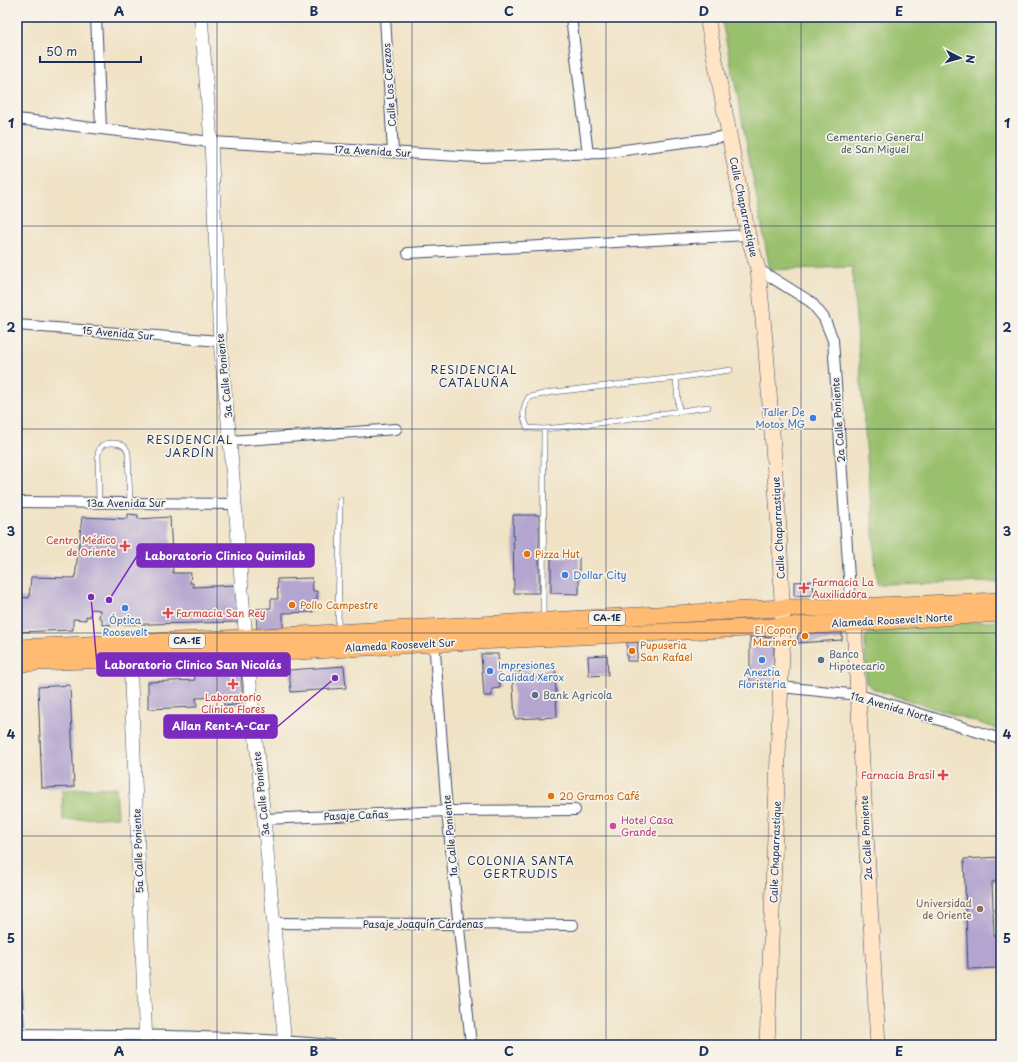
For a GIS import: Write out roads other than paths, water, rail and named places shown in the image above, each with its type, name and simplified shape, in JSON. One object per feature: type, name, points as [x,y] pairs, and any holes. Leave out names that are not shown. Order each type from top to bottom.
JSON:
[{"type":"highway","name":"Alameda Roosevelt Norte","points":[[783,626],[853,612],[1001,602]]},
{"type":"highway","name":"Alameda Roosevelt Norte","points":[[782,608],[853,612],[1001,613]]},
{"type":"highway","name":"Alameda Roosevelt Sur","points":[[17,663],[130,658],[246,646],[336,633],[433,635],[541,622],[782,608]]},
{"type":"highway","name":"Alameda Roosevelt Sur","points":[[17,648],[246,646],[433,635],[783,626]]},
{"type":"main road","name":"Calle Chaparrastique","points":[[707,17],[748,235],[758,269],[766,350],[779,529],[783,626],[767,1045]]},
{"type":"main road","name":"2a Calle Poniente","points":[[853,612],[859,695],[878,1045]]},
{"type":"street","points":[[96,17],[101,128]]},
{"type":"street","name":"3a Calle Poniente","points":[[201,17],[211,142],[220,341],[230,441],[246,646],[285,1043]]},
{"type":"street","name":"Calle Los Cerezos","points":[[384,17],[393,152]]},
{"type":"street","points":[[571,17],[588,154]]},
{"type":"street","name":"17a Avenida Sur","points":[[17,119],[211,142],[478,157],[602,153],[729,136]]},
{"type":"street","points":[[408,253],[748,235]]},
{"type":"street","name":"2a Calle Poniente","points":[[758,269],[811,302],[824,318],[833,340],[853,612]]},
{"type":"street","name":"15 Avenida Sur","points":[[17,325],[220,341]]},
{"type":"street","points":[[230,441],[396,429]]},
{"type":"street","name":"13a Avenida Sur","points":[[17,502],[234,504]]},
{"type":"street","name":"1a Calle Poniente","points":[[433,635],[447,812],[471,1045]]},
{"type":"street","name":"5a Calle Poniente","points":[[130,658],[146,1041]]},
{"type":"street","name":"11a Avenida Norte","points":[[781,687],[859,695],[1001,739]]},
{"type":"street","name":"Pasaje Cañas","points":[[264,819],[447,812],[575,810]]},
{"type":"street","name":"Pasaje Joaquín Cárdenas","points":[[273,923],[573,925]]},
{"type":"street","points":[[17,993],[18,1034],[146,1041],[332,1045]]},
{"type":"lane","points":[[708,407],[544,430],[528,428],[523,419],[524,405],[528,397],[560,391],[676,378],[730,370]]},
{"type":"lane","points":[[676,378],[679,411]]},
{"type":"lane","points":[[541,622],[543,617],[544,430]]},
{"type":"lane","points":[[99,502],[98,454],[100,447],[105,444],[112,443],[120,444],[126,448],[128,454],[130,503]]},
{"type":"lane","points":[[336,633],[338,628],[340,500]]},
{"type":"place","name":"Taller De Motos MG","points":[[813,418]]},
{"type":"place","name":"Centro Médico de Oriente","points":[[125,546]]},
{"type":"place","name":"Pizza Hut","points":[[527,554]]},
{"type":"place","name":"Dollar City","points":[[565,575]]},
{"type":"place","name":"Farmacia La Auxiliadora","points":[[804,588]]},
{"type":"place","name":"Laboratorio Clinico San Nicolás","points":[[91,597]]},
{"type":"place","name":"Laboratorio Clinico Quimilab","points":[[109,600]]},
{"type":"place","name":"Pollo Campestre","points":[[292,605]]},
{"type":"place","name":"Óptica Roosevelt","points":[[125,608]]},
{"type":"place","name":"Farmacia San Rey","points":[[168,613]]},
{"type":"place","name":"El Copon Marinero","points":[[805,636]]},
{"type":"place","name":"Pupuseria San Rafael","points":[[632,651]]},
{"type":"place","name":"Aneztia Floristeria","points":[[762,660]]},
{"type":"place","name":"Banco Hipotecario","points":[[821,660]]},
{"type":"place","name":"Impresiones Calidad Xerox","points":[[490,671]]},
{"type":"place","name":"Allan Rent-A-Car","points":[[335,678]]},
{"type":"place","name":"Laboratorio Clinico Flores","points":[[233,684]]},
{"type":"place","name":"Bank Agricola","points":[[535,695]]},
{"type":"place","name":"Farnacia Brasil","points":[[943,775]]},
{"type":"place","name":"20 Gramos Café","points":[[551,796]]},
{"type":"place","name":"Hotel Casa Grande","points":[[613,826]]},
{"type":"place","name":"Universidad de Oriente","points":[[980,909]]},
{"type":"district","name":"RESIDENCIAL CATALUÑA","points":[[474,376]]},
{"type":"district","name":"RESIDENCIAL JARDÍN","points":[[190,446]]},
{"type":"district","name":"COLONIA SANTA GERTRUDIS","points":[[521,867]]},
{"type":"park label","name":"Cementerio General de San Miguel","points":[[875,142]]}]
